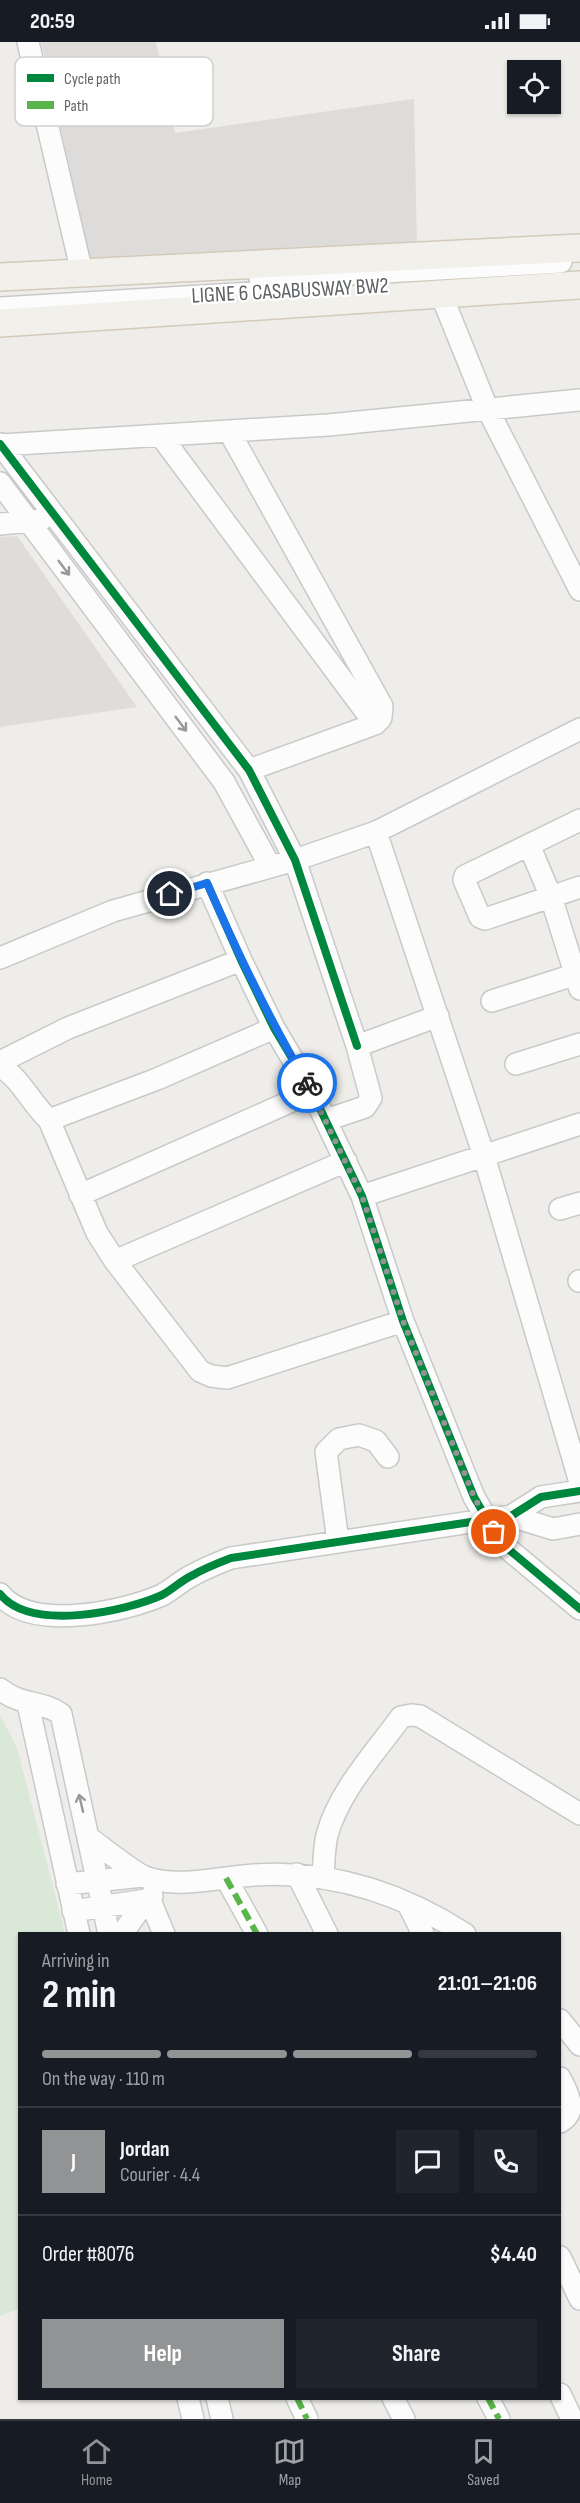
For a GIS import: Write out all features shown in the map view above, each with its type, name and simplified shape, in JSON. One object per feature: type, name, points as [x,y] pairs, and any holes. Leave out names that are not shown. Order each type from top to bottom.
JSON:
[{"type":"main road","points":[[0,278],[580,248]]},
{"type":"main road","points":[[0,323],[580,285]]},
{"type":"street","points":[[28,42],[32,57]]},
{"type":"street","points":[[48,126],[82,273]]},
{"type":"street","name":"LIGNE 6 CASABUSWAY BW2","points":[[0,294],[580,261]]},
{"type":"street","name":"LIGNE 6 CASABUSWAY BW2","points":[[0,308],[580,274]]},
{"type":"street","points":[[441,294],[487,408],[580,590]]},
{"type":"street","points":[[0,444],[230,433],[580,400]]},
{"type":"street","points":[[230,433],[382,706],[381,718],[375,724],[249,770]]},
{"type":"street","points":[[161,436],[375,724]]},
{"type":"street","points":[[0,444],[249,770],[296,860],[357,1046],[371,1098],[365,1107],[326,1120]]},
{"type":"street","points":[[0,483],[224,782],[270,866]]},
{"type":"street","points":[[0,524],[58,519]]},
{"type":"street","points":[[0,958],[113,911],[296,860],[376,832],[580,729]]},
{"type":"street","points":[[580,820],[465,876],[465,883],[480,917],[485,919],[580,886]]},
{"type":"street","points":[[376,832],[484,1156],[580,1482]]},
{"type":"street","points":[[492,1001],[578,978],[551,897],[529,845]]},
{"type":"street","points":[[207,883],[274,1028],[312,1092],[362,1196],[403,1321],[474,1497],[501,1543],[580,1609]]},
{"type":"street","points":[[241,960],[68,1028],[0,1064],[13,1074],[34,1106],[49,1120],[97,1233],[115,1261],[200,1371],[211,1376],[227,1378],[403,1321]]},
{"type":"street","points":[[357,1046],[438,1016]]},
{"type":"street","points":[[49,1120],[157,1080],[274,1028]]},
{"type":"street","points":[[516,1064],[580,1044]]},
{"type":"street","points":[[80,1195],[312,1092]]},
{"type":"street","points":[[362,1196],[580,1124]]},
{"type":"street","points":[[115,1261],[346,1161]]},
{"type":"street","points":[[560,1209],[580,1203]]},
{"type":"street","points":[[339,1541],[326,1452],[339,1439],[359,1435],[376,1441],[388,1458]]},
{"type":"street","points":[[0,1594],[5,1600],[34,1614],[69,1617],[127,1607],[163,1594],[192,1575],[231,1558],[512,1516],[541,1497],[580,1491]]},
{"type":"street","points":[[512,1516],[553,1529],[580,1524]]},
{"type":"street","points":[[0,1689],[28,1704],[45,1706],[61,1714],[109,1932]]},
{"type":"street","points":[[28,1704],[78,1932]]},
{"type":"street","points":[[323,1876],[327,1837],[334,1816],[347,1792],[401,1717],[420,1716],[580,1814]]},
{"type":"street","points":[[89,1838],[143,1876]]},
{"type":"street","points":[[68,1884],[143,1876],[172,1883],[297,1874],[323,1876],[377,1890],[438,1916],[462,1932]]},
{"type":"street","points":[[297,1874],[326,1932]]},
{"type":"street","points":[[226,1878],[256,1932]]},
{"type":"street","points":[[123,1932],[148,1899],[172,1883]]},
{"type":"street","points":[[73,1911],[148,1899]]},
{"type":"street","points":[[148,1899],[163,1932]]},
{"type":"street","points":[[408,1904],[422,1932]]},
{"type":"street","points":[[562,2027],[580,2045]]},
{"type":"street","points":[[561,2080],[571,2104],[570,2111],[561,2121]]},
{"type":"street","points":[[561,2259],[580,2299]]},
{"type":"street","points":[[561,2396],[572,2416]]},
{"type":"street","points":[[188,2400],[193,2419]]},
{"type":"street","points":[[218,2400],[222,2419]]},
{"type":"street","points":[[298,2400],[307,2419]]},
{"type":"street","points":[[394,2400],[404,2419]]},
{"type":"street","points":[[489,2400],[498,2419]]},
{"type":"shaded area","points":[[41,42],[156,42],[159,57],[44,57]]},
{"type":"shaded area","points":[[414,99],[417,249],[94,275],[60,126],[174,126],[175,133]]},
{"type":"shaded area","points":[[17,536],[137,707],[0,727],[0,537]]},
{"type":"green space","points":[[0,1715],[17,1748],[65,1932],[18,1932],[18,2309],[0,2316]]},
{"type":"marked path","points":[[226,1878],[256,1932]]},
{"type":"marked path","points":[[298,2400],[307,2419]]},
{"type":"marked path","points":[[489,2400],[499,2419]]},
{"type":"cycle path","points":[[0,444],[249,770],[295,860],[357,1046]]},
{"type":"cycle path","points":[[207,883],[274,1028],[312,1092],[362,1196],[403,1321],[474,1497],[501,1543],[580,1609]]},
{"type":"cycle path","points":[[0,1594],[14,1606],[33,1613],[78,1615],[102,1612],[162,1595],[189,1577],[231,1558],[511,1516],[541,1497],[580,1491]]},
{"type":"way so far","points":[[307,1083],[362,1196],[403,1321],[474,1497],[494,1532]]},
{"type":"route","points":[[170,894],[207,883],[274,1028],[307,1083]]}]
